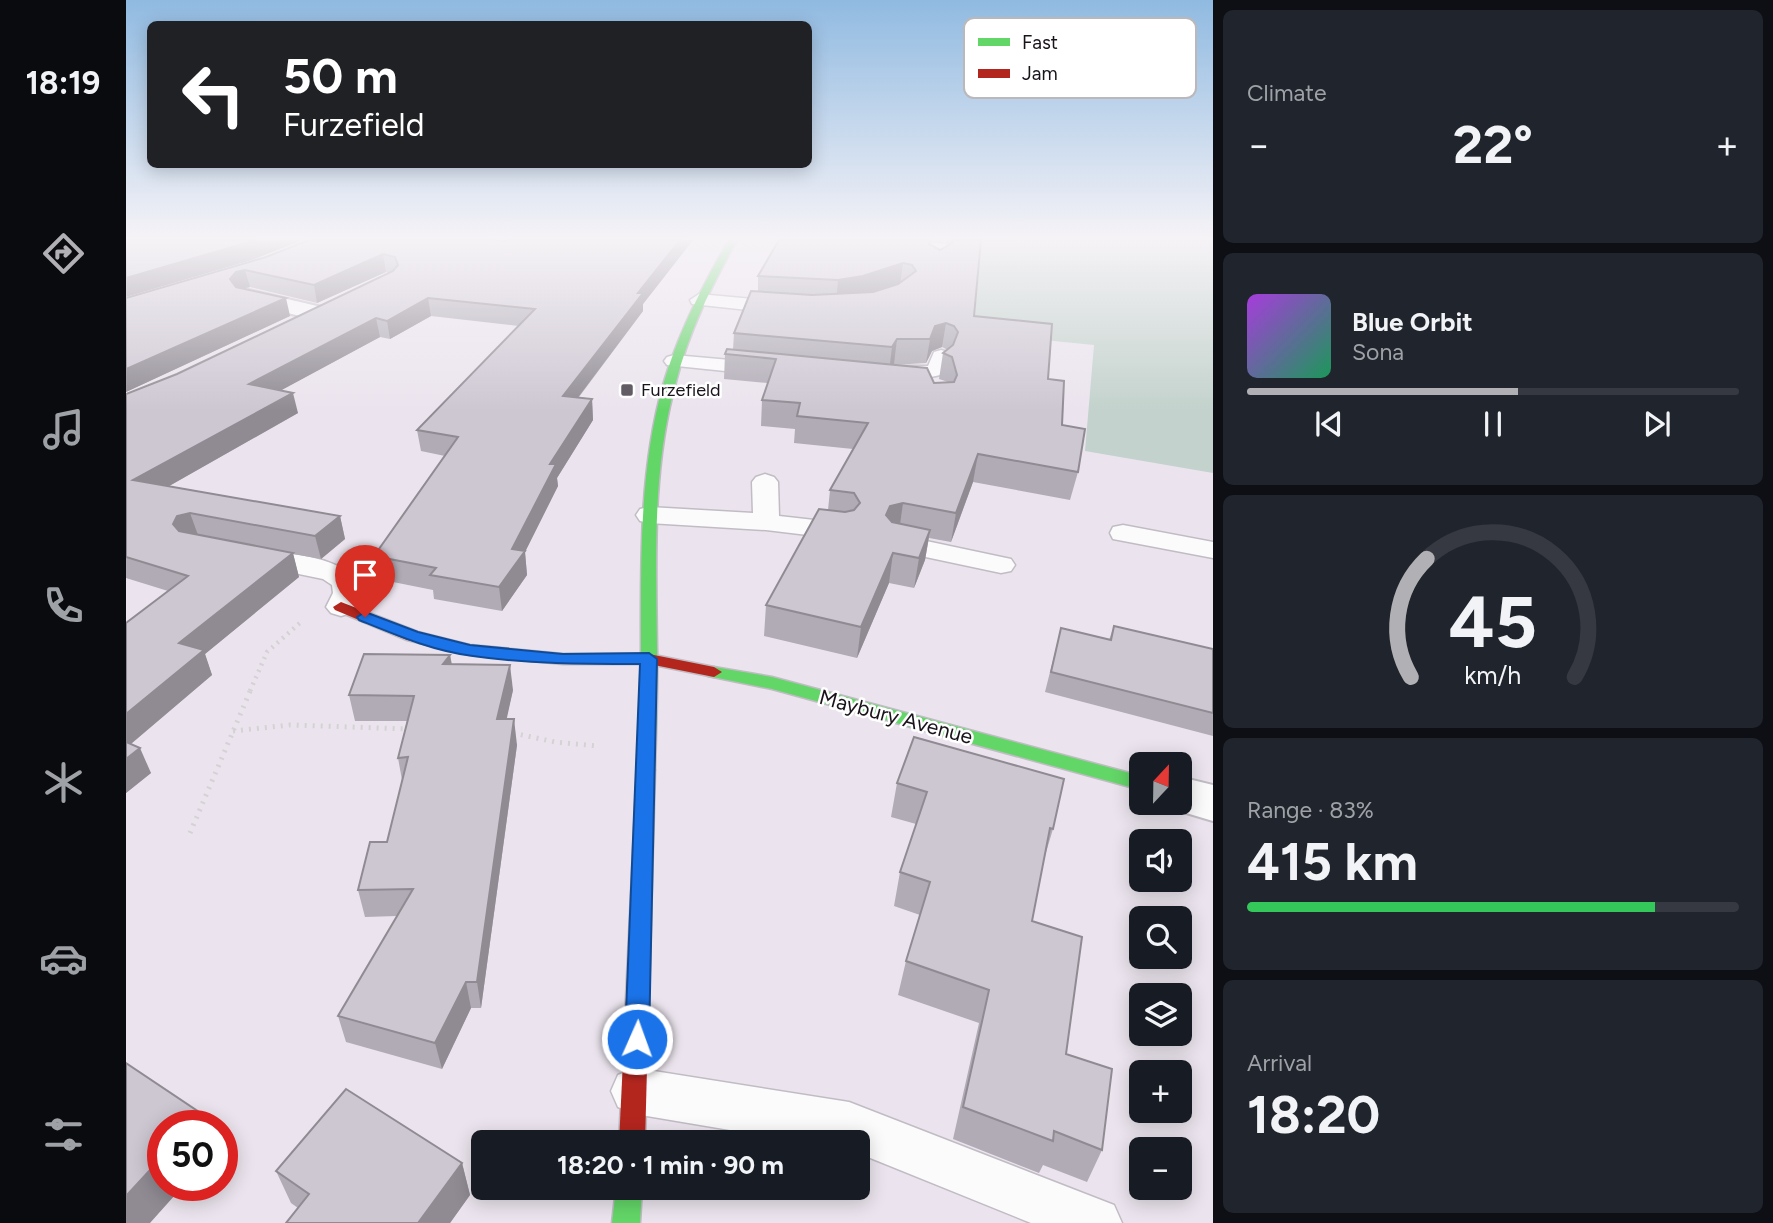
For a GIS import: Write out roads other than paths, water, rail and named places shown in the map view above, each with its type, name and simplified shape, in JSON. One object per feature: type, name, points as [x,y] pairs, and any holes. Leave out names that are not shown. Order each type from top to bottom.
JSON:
[{"type":"main road","points":[[633,1130],[649,659],[649,515],[654,454],[676,355],[701,297]]},
{"type":"main road","points":[[296,326],[326,311]]},
{"type":"main road","points":[[343,595],[412,636],[470,650],[551,658],[649,659]]},
{"type":"main road","name":"Maybury Avenue","points":[[649,659],[772,683],[1129,780]]},
{"type":"main road","points":[[626,1223],[628,1200]]},
{"type":"street","points":[[249,297],[326,311]]},
{"type":"street","points":[[1192,797],[1213,803]]},
{"type":"lane","points":[[699,300],[803,309]]},
{"type":"lane","points":[[676,355],[784,365]]},
{"type":"lane","points":[[937,388],[872,374],[927,373],[937,370],[941,355]]},
{"type":"lane","points":[[765,482],[766,522]]},
{"type":"lane","points":[[649,515],[766,522],[841,531]]},
{"type":"lane","points":[[1123,533],[1213,550]]},
{"type":"lane","points":[[898,543],[1001,565]]},
{"type":"lane","points":[[224,551],[332,572],[343,595]]},
{"type":"lane","points":[[635,1091],[849,1126],[1096,1223]]},
{"type":"place","name":"Furzefield","points":[[627,390]]}]
